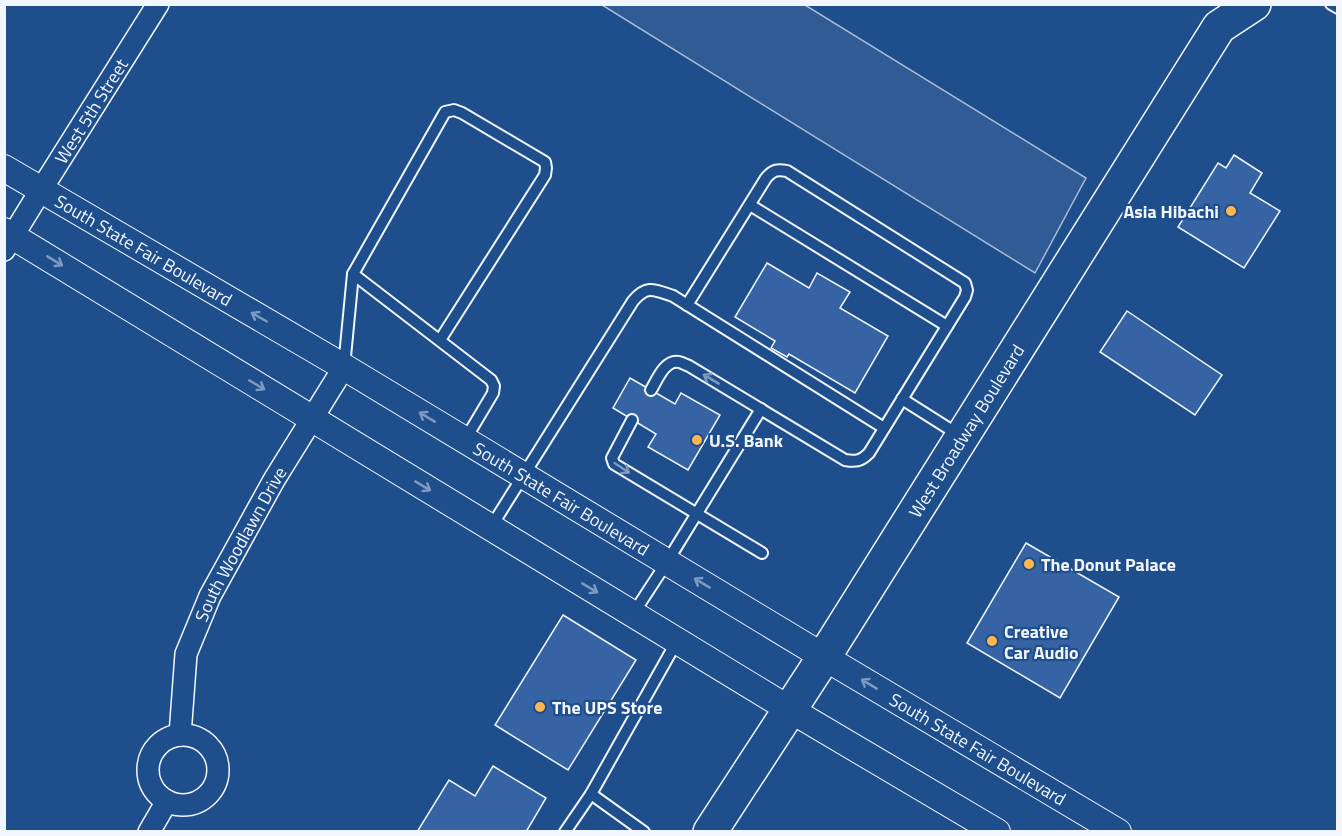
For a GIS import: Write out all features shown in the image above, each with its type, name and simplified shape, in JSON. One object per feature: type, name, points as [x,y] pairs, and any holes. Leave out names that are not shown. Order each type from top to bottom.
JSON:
[{"type":"highway","name":"West Broadway Boulevard","points":[[710,831],[824,657],[962,437],[1220,16],[1254,4]]},
{"type":"street","name":"West 5th Street","points":[[8,239],[158,4]]},
{"type":"street","name":"South State Fair Boulevard","points":[[4,168],[344,367],[824,657],[1118,831]]},
{"type":"street","points":[[8,239],[313,419],[676,641],[997,831]]},
{"type":"street","name":"South Woodlawn Drive","points":[[180,735],[186,654],[210,596],[274,480],[344,367]]},
{"type":"street","points":[[180,735],[191,736],[202,741],[211,749],[217,760],[218,773],[214,787],[203,799],[189,805],[178,805],[167,801],[151,784],[148,772],[151,756],[162,742],[180,735]]},
{"type":"street","points":[[149,831],[167,801]]},
{"type":"lane","points":[[1331,4],[1338,8]]},
{"type":"lane","points":[[344,367],[353,274],[445,112],[454,110],[544,162],[546,168],[545,175],[440,340]]},
{"type":"lane","points":[[651,390],[662,372],[671,363],[678,362],[689,366],[845,460],[855,462],[863,459],[869,453],[965,297],[967,290],[965,283],[787,171],[778,169],[771,173],[687,305]]},
{"type":"lane","points":[[750,205],[947,326]]},
{"type":"lane","points":[[353,274],[491,380],[494,386],[493,393],[465,440]]},
{"type":"lane","points":[[490,527],[638,294],[646,290],[654,289],[673,296],[884,428]]},
{"type":"lane","points":[[902,399],[962,437]]},
{"type":"lane","points":[[633,614],[761,409]]},
{"type":"lane","points":[[633,420],[612,458],[614,464],[762,553]]},
{"type":"lane","points":[[565,831],[591,794],[676,641]]},
{"type":"lane","points":[[591,794],[644,831]]},
{"type":"shaded area","points":[[602,5],[805,5],[1086,178],[1035,273]]},
{"type":"building","points":[[1234,155],[1262,173],[1250,193],[1280,211],[1244,268],[1178,227],[1218,163],[1226,168]]},
{"type":"building","points":[[767,263],[809,288],[817,273],[850,292],[840,308],[888,336],[855,393],[789,354],[787,357],[771,348],[775,341],[735,317]]},
{"type":"building","points":[[1127,311],[1222,375],[1195,415],[1100,352]]},
{"type":"building","points":[[630,378],[675,404],[681,393],[720,415],[688,470],[648,447],[656,434],[613,408]]},
{"type":"building","points":[[1026,543],[1119,597],[1060,698],[967,643]]},
{"type":"building","points":[[563,615],[636,660],[568,770],[495,725]]},
{"type":"building","points":[[493,766],[546,798],[526,832],[417,832],[449,780],[475,796]]},
{"type":"place","name":"Asia Hibachi","points":[[1231,211]]},
{"type":"place","name":"U.S. Bank","points":[[697,440]]},
{"type":"place","name":"The Donut Palace","points":[[1029,564]]},
{"type":"place","name":"Creative Car Audio","points":[[992,641]]},
{"type":"place","name":"The UPS Store","points":[[540,707]]}]
